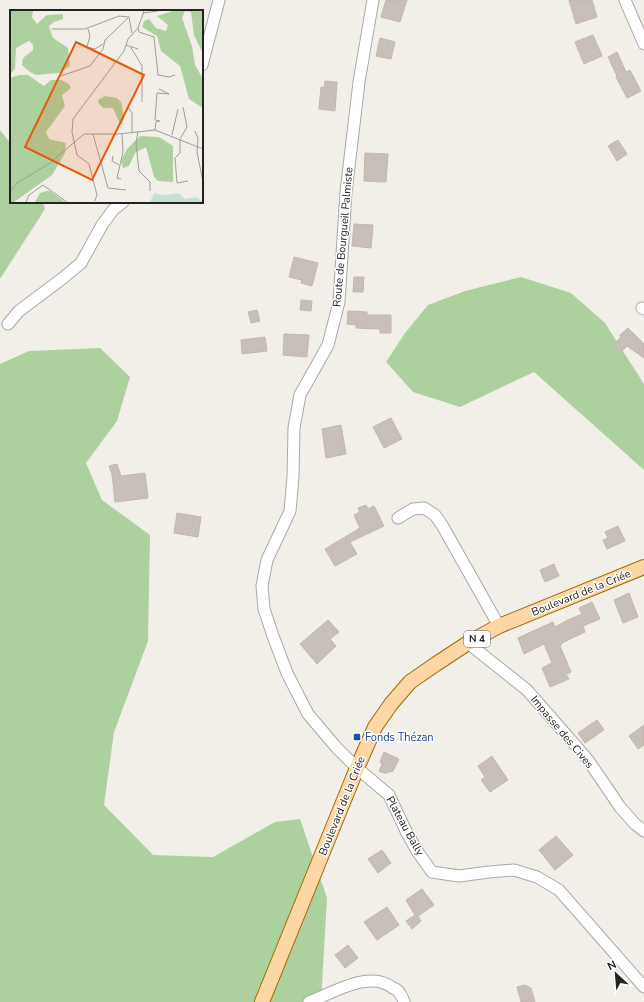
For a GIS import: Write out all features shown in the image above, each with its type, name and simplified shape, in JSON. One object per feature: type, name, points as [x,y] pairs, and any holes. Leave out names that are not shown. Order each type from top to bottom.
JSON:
[{"type":"main road","name":"Boulevard de la Criée","points":[[262,1002],[375,727],[396,698],[410,682],[436,664],[499,626],[644,567]]},
{"type":"street","points":[[203,60],[219,0]]},
{"type":"street","name":"Route de Bourgueil Palmiste","points":[[357,768],[336,747],[308,714],[287,673],[273,636],[264,609],[262,586],[267,560],[290,511],[293,477],[294,428],[300,395],[328,345],[339,302],[346,192],[359,82],[373,0]]},
{"type":"street","points":[[625,0],[644,44]]},
{"type":"street","points":[[8,324],[19,311],[81,263],[102,226],[113,210],[122,203]]},
{"type":"street","points":[[398,518],[413,510],[424,508],[434,515],[442,525],[499,626]]},
{"type":"street","name":"Impasse des Cives","points":[[468,644],[527,690],[584,755],[620,807],[635,824],[644,831]]},
{"type":"street","name":"Plateau Bally","points":[[357,768],[389,795],[406,832],[432,872],[459,876],[514,870],[537,877],[558,890],[644,987]]},
{"type":"street","points":[[309,1002],[363,981],[375,981],[389,984],[400,993],[404,1002]]},
{"type":"green space","points":[[0,130],[10,143],[10,203],[43,203],[45,209],[0,279]]},
{"type":"green space","points":[[521,277],[571,293],[605,323],[644,384],[644,470],[534,372],[460,407],[413,392],[386,362],[405,333],[428,305],[465,291]]},
{"type":"green space","points":[[100,348],[130,377],[117,421],[86,463],[102,500],[150,535],[148,641],[114,732],[104,805],[153,855],[213,857],[275,822],[300,819],[327,898],[321,1002],[0,1002],[0,364],[29,351]]},
{"type":"building","points":[[386,0],[407,0],[400,22],[381,17]]},
{"type":"building","points":[[569,0],[592,0],[597,17],[576,24]]},
{"type":"building","points":[[593,35],[602,56],[584,64],[575,42]]},
{"type":"building","points":[[380,38],[395,42],[391,59],[376,56]]},
{"type":"building","points":[[617,52],[626,72],[630,70],[641,91],[627,98],[608,57]]},
{"type":"building","points":[[325,81],[337,82],[335,111],[319,109],[321,87],[324,88]]},
{"type":"building","points":[[618,140],[627,154],[617,161],[608,146]]},
{"type":"building","points":[[365,153],[388,154],[386,182],[364,181]]},
{"type":"building","points":[[354,224],[373,225],[371,248],[352,246]]},
{"type":"building","points":[[294,257],[318,263],[312,286],[301,283],[302,280],[289,277]]},
{"type":"building","points":[[354,277],[364,277],[363,292],[353,292]]},
{"type":"building","points":[[301,300],[312,301],[311,311],[300,310]]},
{"type":"building","points":[[257,310],[260,321],[251,323],[248,312]]},
{"type":"building","points":[[348,311],[367,312],[367,315],[391,315],[391,333],[380,333],[380,329],[356,328],[356,325],[347,324]]},
{"type":"building","points":[[628,328],[644,344],[644,358],[627,346],[621,352],[613,345],[621,337],[620,335]]},
{"type":"building","points":[[284,334],[309,335],[307,357],[283,355]]},
{"type":"building","points":[[265,337],[267,351],[242,354],[241,340]]},
{"type":"building","points":[[391,418],[402,439],[384,448],[373,427]]},
{"type":"building","points":[[341,425],[346,454],[326,458],[322,429]]},
{"type":"building","points":[[117,464],[121,476],[145,473],[148,498],[115,502],[112,474],[109,466]]},
{"type":"building","points":[[366,505],[368,509],[374,506],[384,526],[350,542],[357,554],[335,566],[325,549],[360,528],[354,515],[360,512],[358,508]]},
{"type":"building","points":[[177,513],[201,517],[198,537],[174,533]]},
{"type":"building","points":[[618,526],[625,541],[607,549],[603,540],[608,538],[605,532]]},
{"type":"building","points":[[554,564],[559,576],[545,582],[540,570]]},
{"type":"building","points":[[629,593],[638,617],[623,623],[614,600]]},
{"type":"building","points":[[592,602],[600,619],[583,626],[585,632],[562,643],[560,646],[571,672],[566,674],[569,679],[550,687],[542,668],[552,663],[544,644],[524,654],[518,638],[553,622],[555,627],[582,614],[579,608]]},
{"type":"building","points":[[328,620],[339,632],[330,639],[336,646],[317,664],[300,644]]},
{"type":"building","points":[[597,720],[604,730],[585,743],[578,733]]},
{"type":"building","points":[[644,725],[644,745],[638,749],[629,736]]},
{"type":"building","points":[[384,752],[399,759],[393,771],[386,773],[379,771],[382,764],[380,762]]},
{"type":"building","points":[[492,756],[508,780],[490,792],[481,780],[485,777],[478,766]]},
{"type":"building","points":[[556,836],[573,855],[555,870],[539,850]]},
{"type":"building","points":[[382,850],[391,863],[378,873],[368,859]]},
{"type":"building","points":[[422,889],[434,905],[418,916],[421,921],[412,929],[406,921],[415,915],[406,900]]},
{"type":"building","points":[[387,907],[399,925],[377,940],[364,922]]},
{"type":"building","points":[[348,945],[358,958],[345,968],[335,955]]},
{"type":"building","points":[[525,985],[531,988],[535,1002],[521,1002],[517,987]]},
{"type":"place","name":"Fonds Thézan","points":[[357,737]]}]
